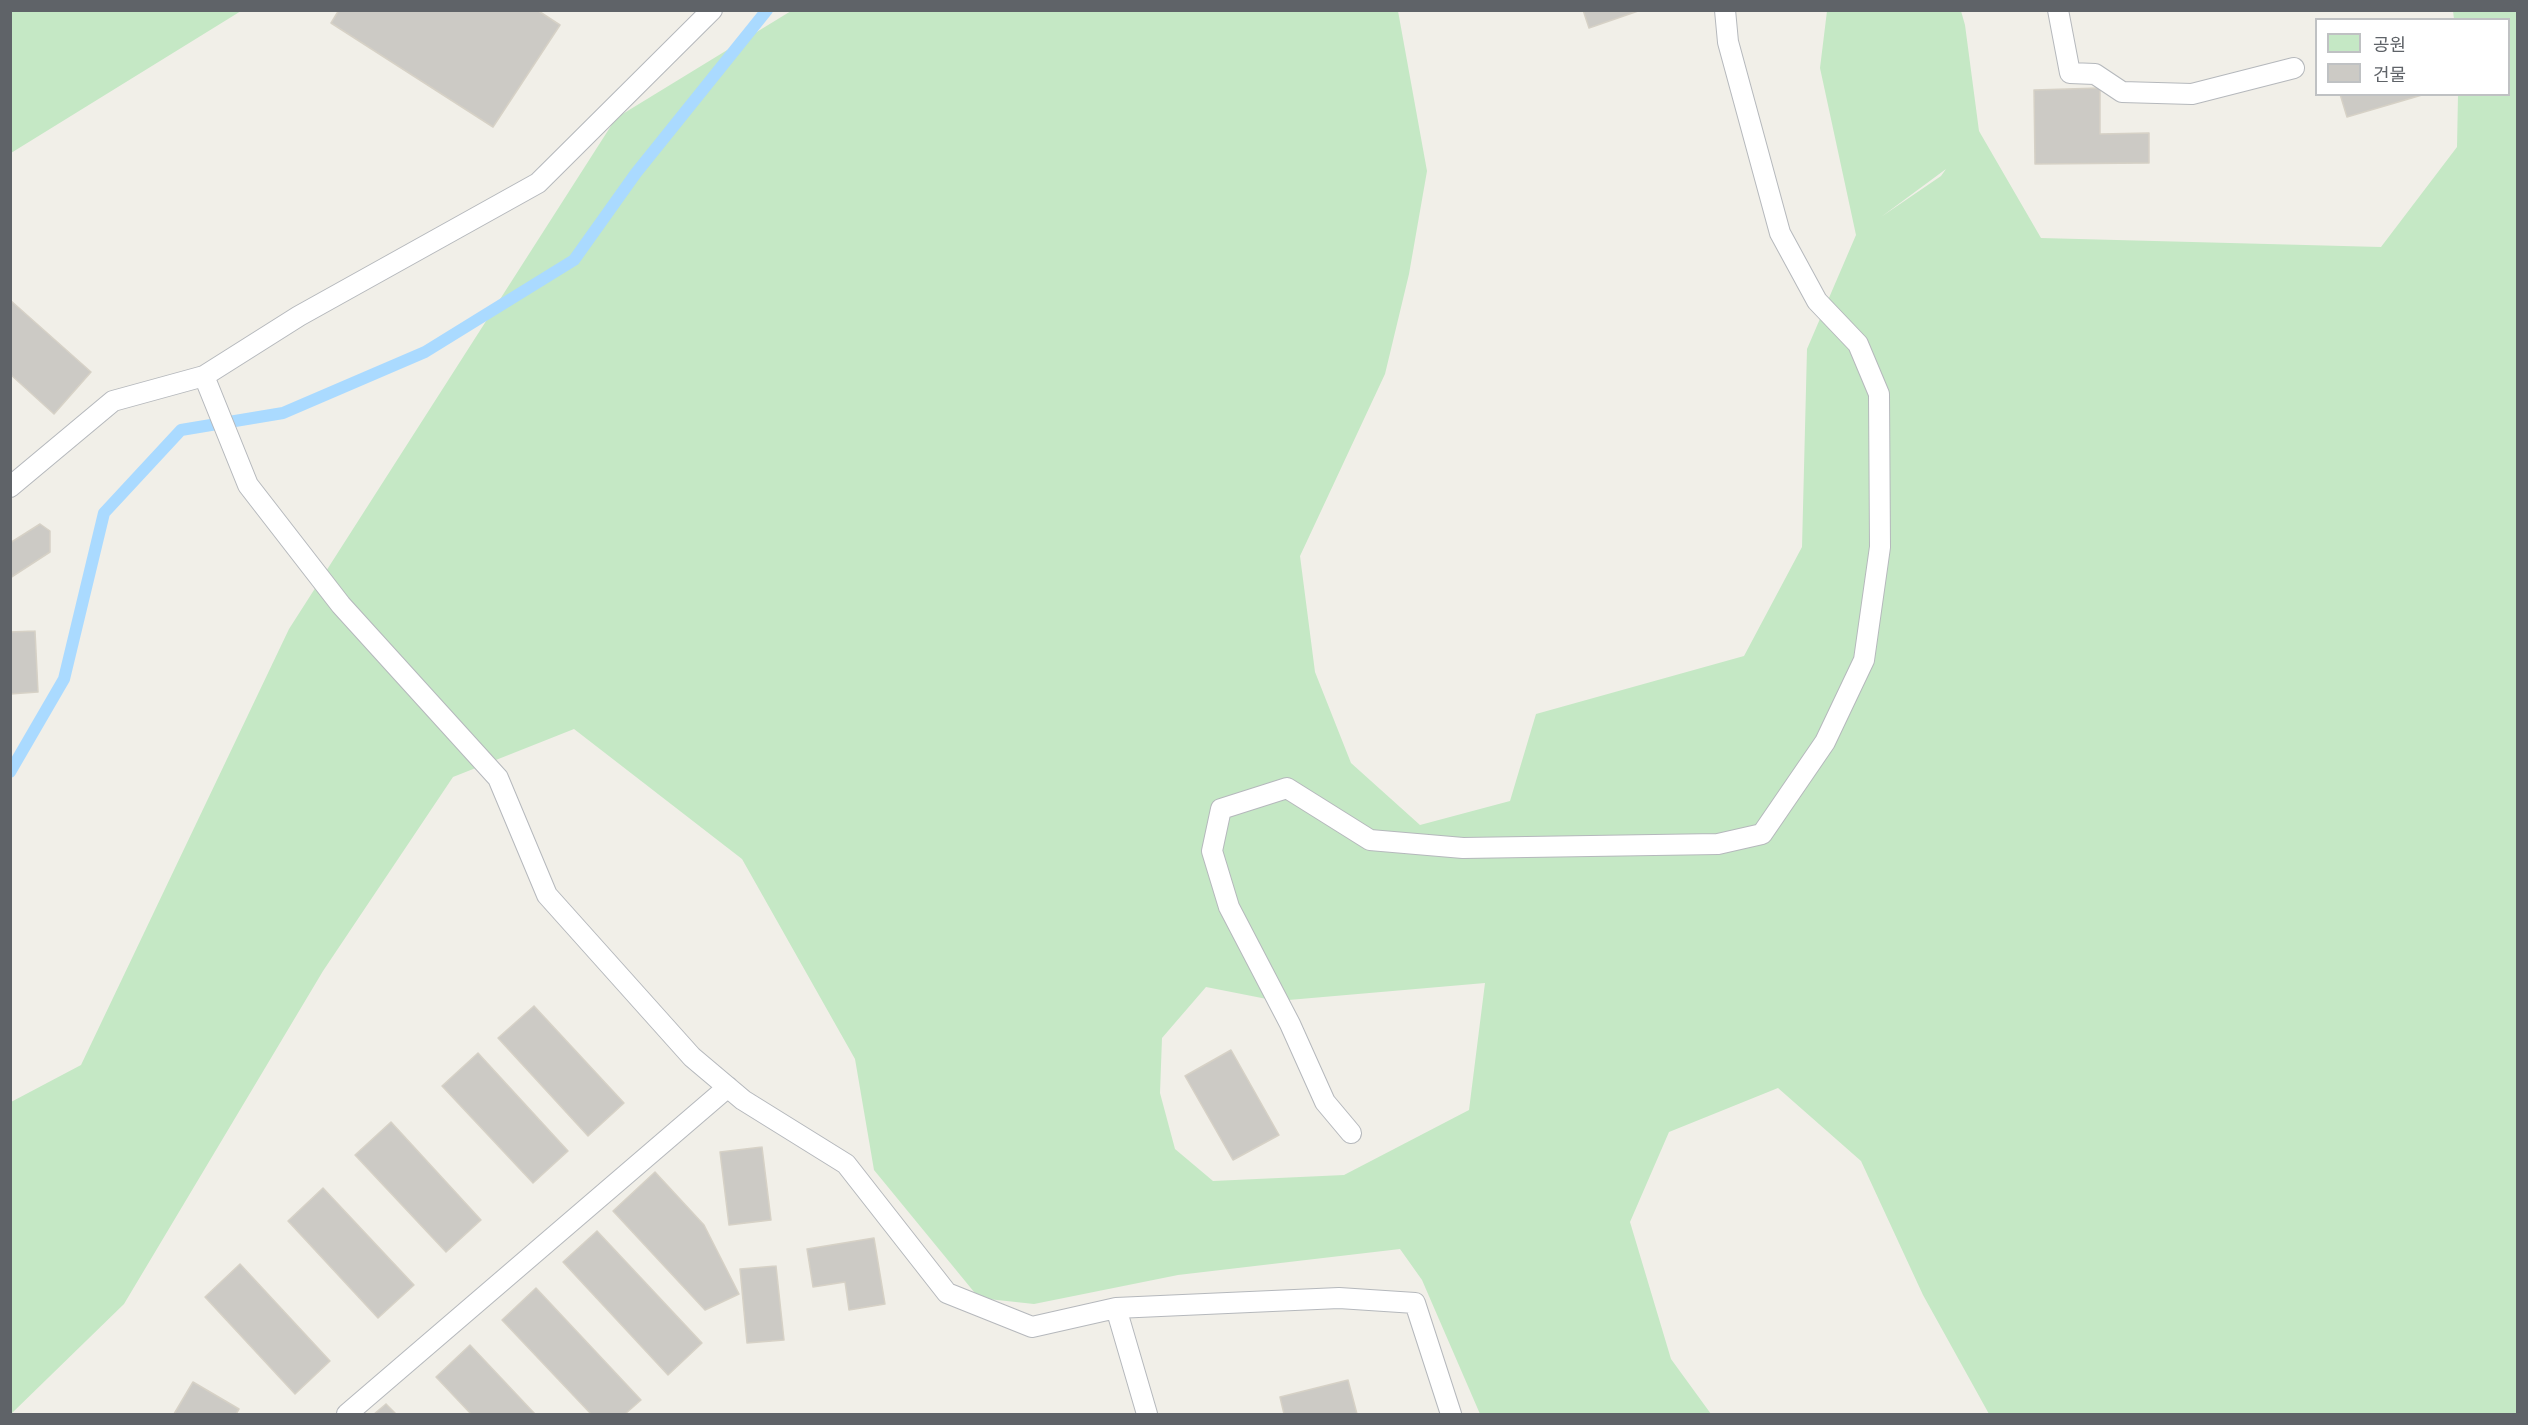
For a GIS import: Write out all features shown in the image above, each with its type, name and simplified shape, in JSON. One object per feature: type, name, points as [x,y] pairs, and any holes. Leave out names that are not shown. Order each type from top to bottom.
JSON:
[{"type":"lane","points":[[10,487],[113,400],[204,376],[299,316],[537,183],[712,10]]},
{"type":"lane","points":[[1351,1133],[1325,1102],[1290,1024],[1229,907],[1212,852],[1221,809],[1287,788],[1371,840],[1463,848],[1718,844],[1761,834],[1825,742],[1864,660],[1880,547],[1879,394],[1858,344],[1817,301],[1780,233],[1728,42],[1725,10]]},
{"type":"lane","points":[[2058,10],[2070,73],[2095,74],[2122,92],[2192,94],[2294,68]]},
{"type":"lane","points":[[204,376],[248,485],[341,605],[498,778],[548,895],[692,1057],[743,1100],[846,1164],[947,1293],[1032,1328],[1116,1308],[1339,1298],[1415,1303],[1451,1414]]},
{"type":"lane","points":[[347,1414],[728,1087]]},
{"type":"lane","points":[[1116,1308],[1147,1414]]},
{"type":"green space","points":[[11,10],[241,10],[241,11],[11,153]]},
{"type":"green space","points":[[791,11],[1398,11],[1427,171],[1409,274],[1385,374],[1300,556],[1315,672],[1351,763],[1420,825],[1510,801],[1536,714],[1744,656],[1802,547],[1807,349],[1856,235],[1820,68],[1827,11],[1961,11],[1965,25],[1979,131],[2041,238],[2381,247],[2457,147],[2458,96],[2510,96],[2510,18],[2454,18],[2453,11],[2517,11],[2517,1414],[1989,1414],[1923,1295],[1861,1161],[1778,1088],[1669,1132],[1630,1222],[1671,1359],[1711,1414],[1480,1414],[1422,1280],[1400,1249],[1178,1275],[1034,1304],[979,1298],[874,1170],[855,1059],[742,859],[574,729],[453,777],[323,971],[124,1304],[11,1414],[11,1102],[81,1065],[289,629],[616,118]],"holes":[[[1946,169],[1941,176],[1881,217]],[[1485,983],[1469,1110],[1344,1175],[1213,1181],[1175,1149],[1160,1093],[1162,1038],[1206,987],[1277,1001]]]},
{"type":"building","points":[[339,10],[537,10],[560,25],[493,127],[331,23]]},
{"type":"building","points":[[1583,10],[1641,10],[1589,28]]},
{"type":"building","points":[[2100,88],[2100,134],[2149,133],[2149,163],[2035,164],[2034,90]]},
{"type":"building","points":[[2341,96],[2419,96],[2347,117]]},
{"type":"building","points":[[10,300],[91,372],[54,414],[10,374]]},
{"type":"building","points":[[40,524],[50,531],[50,552],[10,578],[10,543]]},
{"type":"building","points":[[35,631],[38,692],[10,694],[10,632]]},
{"type":"building","points":[[534,1006],[624,1103],[588,1136],[498,1038]]},
{"type":"building","points":[[1231,1050],[1279,1135],[1233,1160],[1185,1076]]},
{"type":"building","points":[[478,1053],[568,1151],[533,1183],[442,1086]]},
{"type":"building","points":[[391,1122],[481,1220],[446,1252],[355,1155]]},
{"type":"building","points":[[762,1147],[771,1220],[729,1225],[720,1152]]},
{"type":"building","points":[[655,1172],[704,1225],[739,1294],[705,1310],[613,1211]]},
{"type":"building","points":[[323,1188],[414,1285],[378,1318],[288,1221]]},
{"type":"building","points":[[597,1231],[702,1343],[668,1375],[563,1262]]},
{"type":"building","points":[[874,1238],[885,1304],[849,1310],[845,1282],[813,1287],[807,1249]]},
{"type":"building","points":[[240,1264],[330,1361],[295,1394],[205,1297]]},
{"type":"building","points":[[776,1266],[784,1340],[747,1343],[740,1269]]},
{"type":"building","points":[[536,1288],[641,1400],[625,1414],[591,1414],[502,1320]]},
{"type":"building","points":[[470,1345],[535,1414],[471,1414],[436,1377]]},
{"type":"building","points":[[1348,1380],[1357,1414],[1284,1414],[1280,1397]]},
{"type":"building","points":[[193,1382],[239,1409],[236,1414],[174,1414]]},
{"type":"building","points":[[386,1404],[396,1414],[374,1414]]},
{"type":"waterway","points":[[10,772],[64,679],[104,513],[181,430],[283,413],[425,352],[574,260],[636,173],[767,10]]}]
